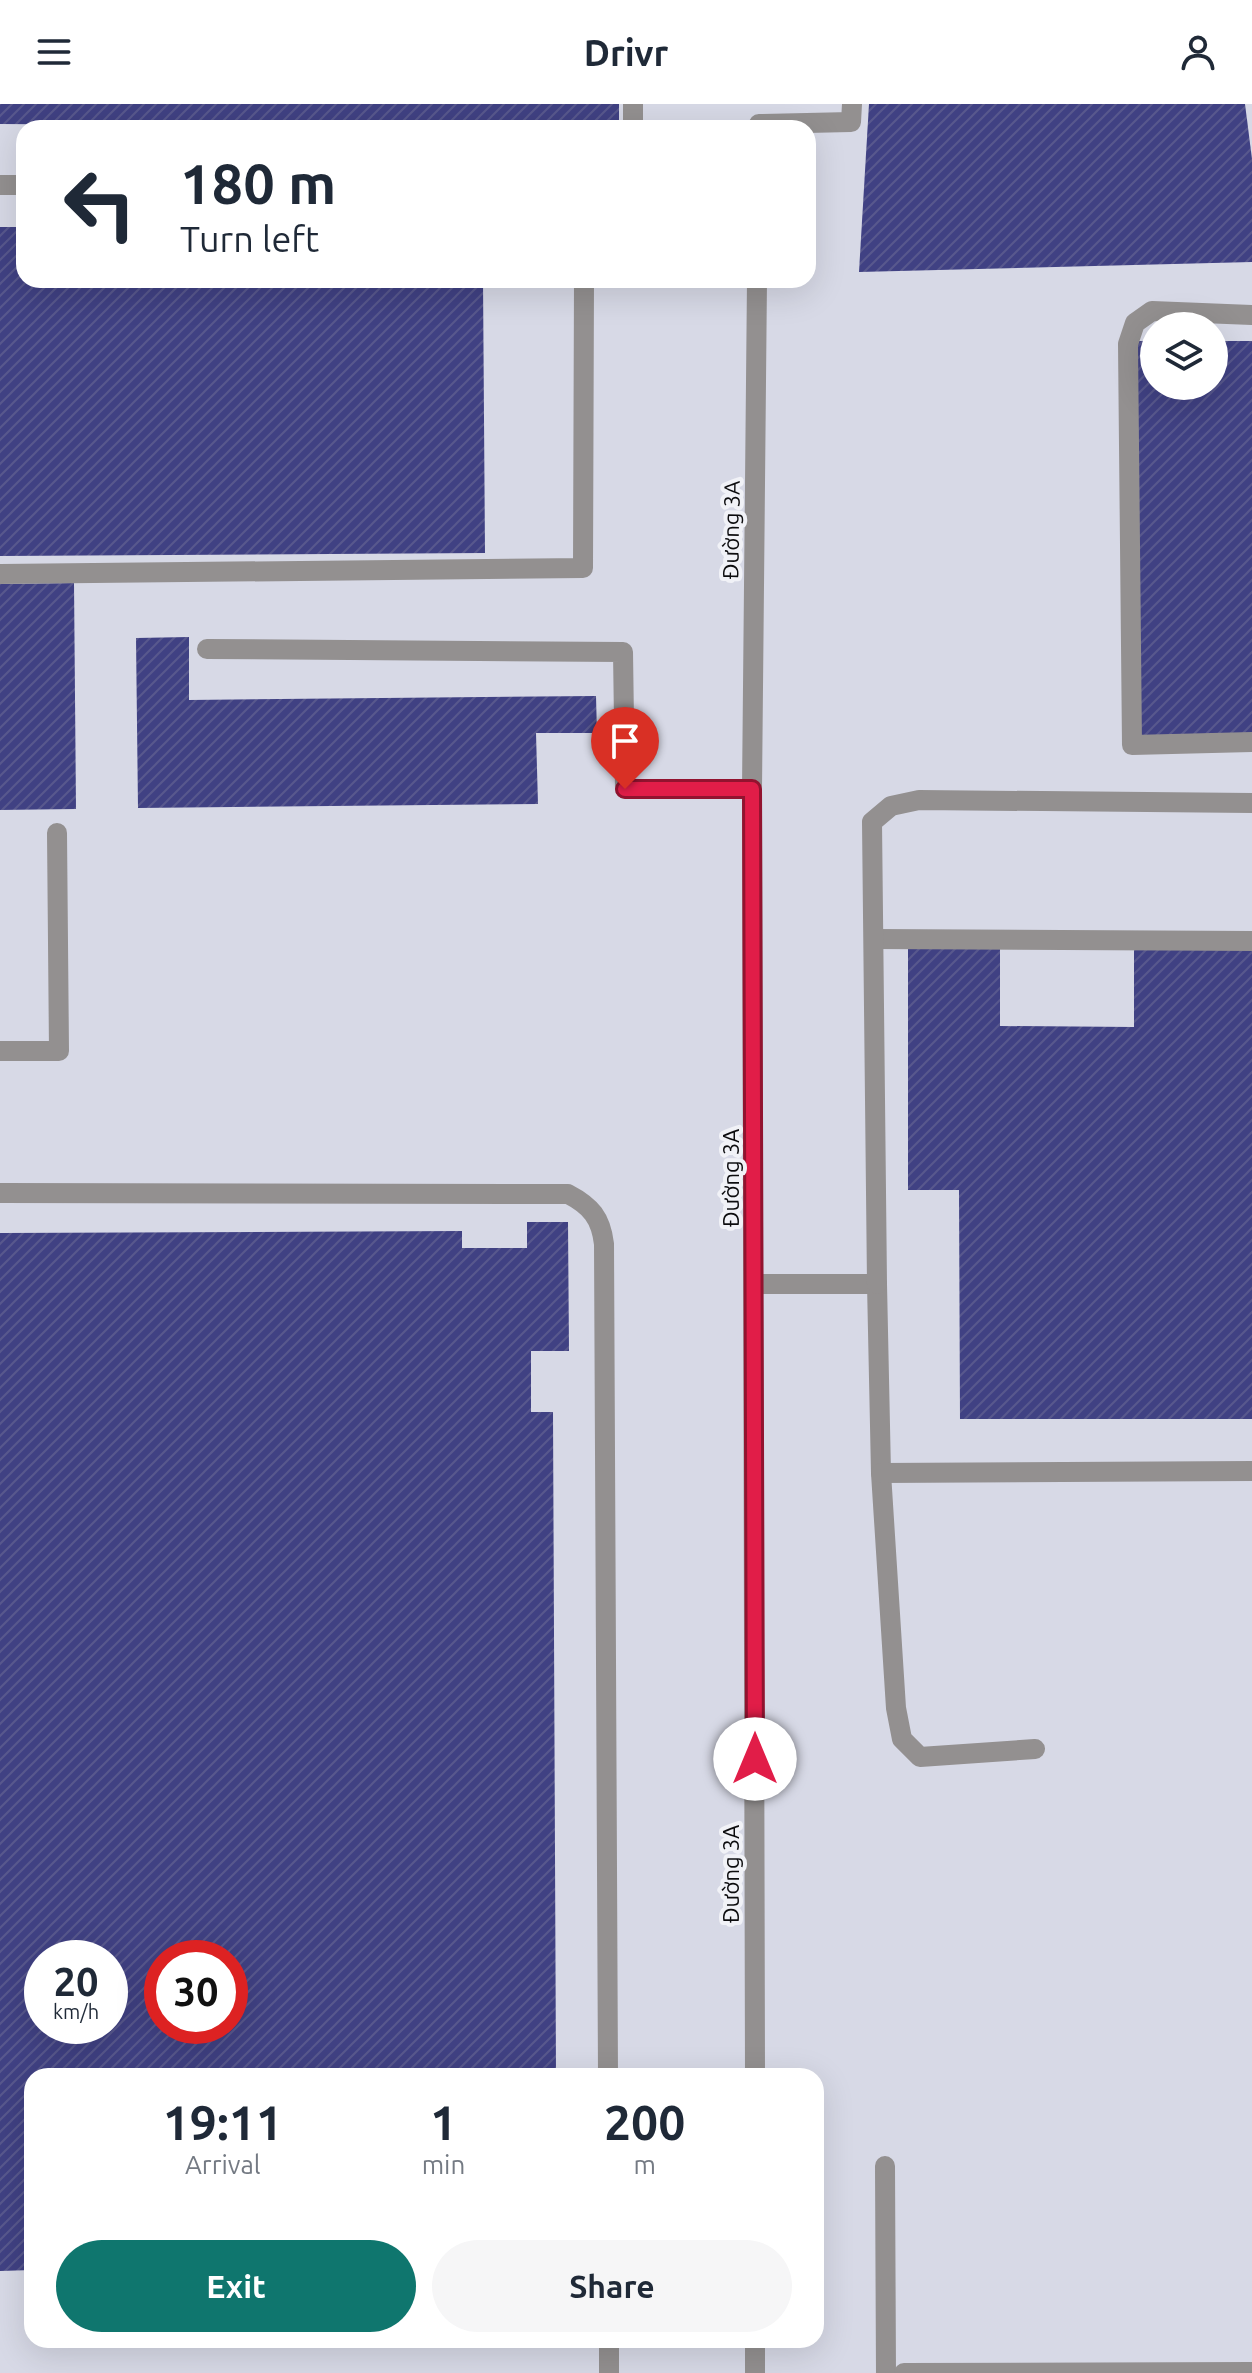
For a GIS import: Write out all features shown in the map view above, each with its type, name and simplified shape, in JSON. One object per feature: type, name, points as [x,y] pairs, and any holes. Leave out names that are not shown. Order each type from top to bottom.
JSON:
[{"type":"street","points":[[816,121],[851,122],[852,104]]},
{"type":"street","points":[[759,119],[790,120]]},
{"type":"street","points":[[0,574],[583,568],[584,288]]},
{"type":"street","name":"Đường 3A","points":[[755,2068],[752,789],[757,288]]},
{"type":"street","points":[[1252,315],[1152,311],[1135,323],[1128,344],[1132,745],[1252,742]]},
{"type":"street","points":[[207,649],[623,652],[625,789],[752,789]]},
{"type":"street","points":[[1035,1749],[920,1757],[902,1739],[896,1708],[881,1473],[872,822],[891,806],[919,800],[1252,803]]},
{"type":"street","points":[[0,1051],[59,1051],[57,833]]},
{"type":"street","points":[[874,939],[1252,941]]},
{"type":"street","points":[[0,1193],[568,1194],[595,1213],[602,1226],[604,1244],[608,2068]]},
{"type":"street","points":[[755,1284],[877,1284]]},
{"type":"street","points":[[881,1473],[1252,1471]]},
{"type":"street","points":[[885,2166],[886,2373]]},
{"type":"street","points":[[609,2348],[609,2373]]},
{"type":"street","points":[[755,2348],[755,2373]]},
{"type":"street","points":[[904,2373],[1252,2372]]},
{"type":"shaded area","points":[[0,104],[1252,104],[1252,2373],[0,2373]]},
{"type":"building","points":[[0,104],[619,104],[619,120],[16,120],[16,124],[0,124]]},
{"type":"building","points":[[869,104],[1245,104],[1252,159],[1252,262],[859,272]]},
{"type":"building","points":[[0,227],[16,227],[16,288],[483,288],[485,553],[0,556]]},
{"type":"building","points":[[1132,341],[1140,341],[1140,400],[1228,400],[1228,341],[1252,341],[1252,740],[1133,740]]},
{"type":"building","points":[[74,583],[76,809],[0,810],[0,584]]},
{"type":"building","points":[[189,637],[189,700],[596,696],[597,733],[536,733],[538,804],[138,808],[136,638]]},
{"type":"building","points":[[1134,944],[1252,944],[1252,1419],[960,1419],[959,1190],[908,1190],[908,947],[1000,947],[1000,1026],[1134,1027]]},
{"type":"building","points":[[527,1222],[568,1222],[569,1351],[531,1351],[531,1412],[553,1412],[556,2068],[24,2068],[24,2270],[0,2271],[0,1233],[462,1231],[462,1248],[527,1248]]},
{"type":"route","points":[[625,789],[752,789],[755,1759]]}]
